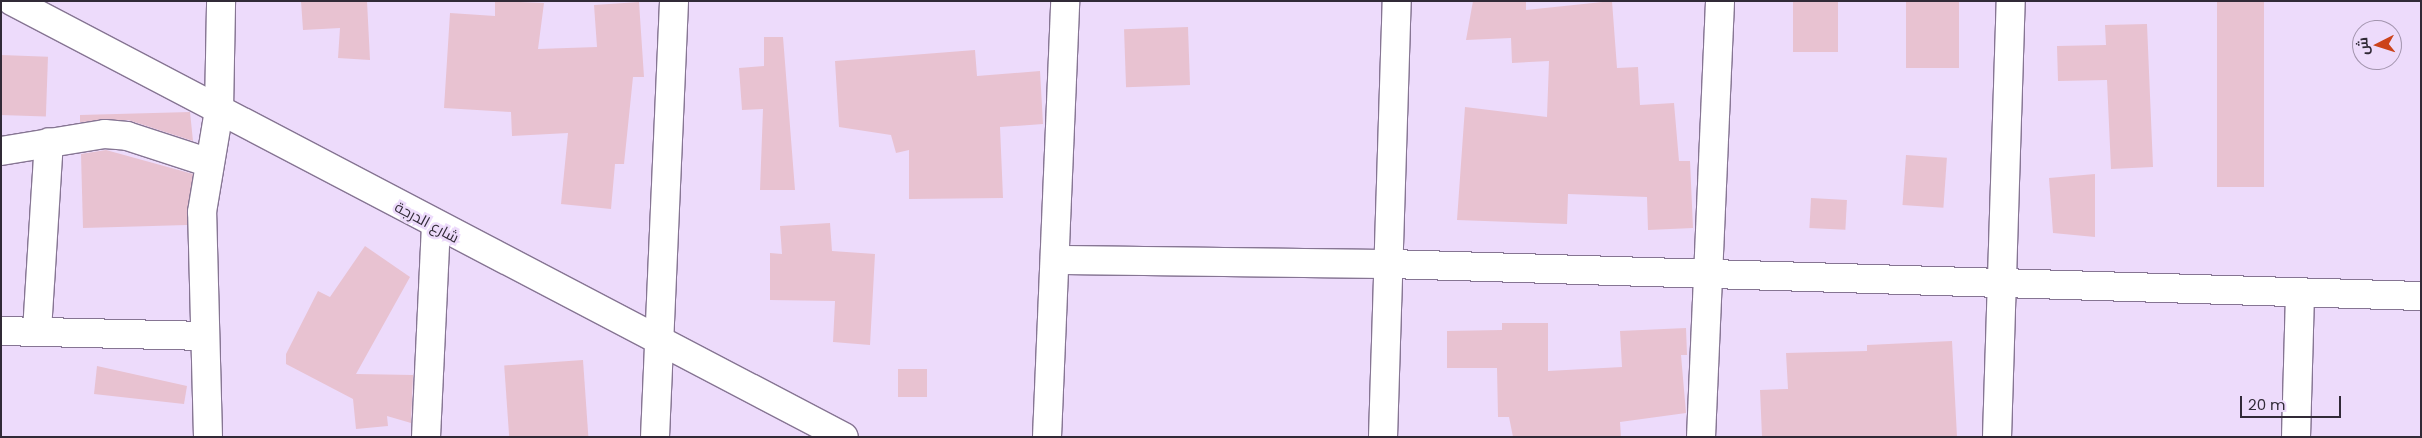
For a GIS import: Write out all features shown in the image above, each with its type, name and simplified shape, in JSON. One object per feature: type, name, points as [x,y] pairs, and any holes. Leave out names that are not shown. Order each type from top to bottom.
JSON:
[{"type":"street","name":"شارع الدرجة","points":[[12,1],[436,227],[657,337],[844,437]]},
{"type":"street","points":[[208,437],[202,212],[207,162],[219,110],[221,1]]},
{"type":"street","points":[[655,437],[657,337],[674,1]]},
{"type":"street","points":[[1047,437],[1058,260],[1066,1]]},
{"type":"street","points":[[1382,437],[1390,264],[1397,1]]},
{"type":"street","points":[[1701,437],[1710,276],[1720,1]]},
{"type":"street","points":[[1997,437],[2004,285],[2010,1]]},
{"type":"street","points":[[1,151],[105,134],[127,136],[207,162]]},
{"type":"street","points":[[37,331],[49,142]]},
{"type":"street","points":[[426,437],[436,227]]},
{"type":"street","points":[[1058,260],[1390,264],[2300,295],[2421,296]]},
{"type":"street","points":[[2296,437],[2300,295]]},
{"type":"street","points":[[1,331],[204,336]]},
{"type":"building","points":[[301,1],[367,1],[370,60],[338,58],[340,28],[303,30]]},
{"type":"building","points":[[495,1],[544,3],[538,49],[597,47],[594,5],[639,2],[644,77],[633,77],[624,164],[615,164],[611,209],[561,204],[568,133],[512,136],[511,112],[444,108],[450,13],[495,16]]},
{"type":"building","points":[[1473,1],[1526,1],[1526,10],[1612,1],[1617,68],[1638,67],[1640,105],[1674,103],[1679,161],[1690,161],[1693,228],[1648,230],[1647,197],[1568,194],[1567,224],[1457,220],[1465,107],[1547,117],[1549,61],[1512,63],[1511,38],[1466,40]]},
{"type":"building","points":[[1793,1],[1838,1],[1838,52],[1793,52]]},
{"type":"building","points":[[1906,1],[1959,1],[1959,68],[1906,68]]},
{"type":"building","points":[[2217,1],[2264,1],[2264,187],[2217,187]]},
{"type":"building","points":[[2147,24],[2153,167],[2111,169],[2107,80],[2058,81],[2057,46],[2106,45],[2105,25]]},
{"type":"building","points":[[1188,27],[1190,85],[1126,87],[1124,29]]},
{"type":"building","points":[[764,37],[783,37],[795,190],[760,190],[763,109],[742,110],[739,68],[764,66]]},
{"type":"building","points":[[975,50],[977,76],[1040,71],[1043,124],[1000,127],[1003,198],[909,199],[909,150],[896,153],[891,135],[839,127],[835,61]]},
{"type":"building","points":[[1,55],[48,57],[46,117],[1,115]]},
{"type":"building","points":[[190,112],[193,141],[128,120],[80,122],[80,115]]},
{"type":"building","points":[[106,150],[193,174],[187,225],[83,228],[81,154]]},
{"type":"building","points":[[1906,155],[1947,158],[1943,208],[1903,205]]},
{"type":"building","points":[[2095,174],[2095,237],[2053,233],[2049,178]]},
{"type":"building","points":[[1811,198],[1847,200],[1845,230],[1809,228]]},
{"type":"building","points":[[830,223],[832,251],[875,254],[870,345],[833,342],[835,301],[770,300],[770,253],[782,254],[780,226]]},
{"type":"building","points":[[365,246],[410,277],[356,374],[413,375],[411,423],[387,416],[388,426],[356,429],[353,399],[286,364],[286,354],[318,291],[330,297]]},
{"type":"building","points":[[1502,323],[1548,323],[1548,371],[1622,367],[1620,331],[1686,328],[1687,355],[1681,355],[1686,413],[1620,422],[1621,437],[1513,437],[1509,417],[1498,417],[1497,368],[1447,368],[1447,331],[1502,330]]},
{"type":"building","points":[[1952,341],[1957,437],[1762,437],[1760,390],[1788,389],[1786,353],[1867,351],[1867,345]]},
{"type":"building","points":[[583,360],[588,437],[509,437],[504,366]]},
{"type":"building","points":[[97,366],[187,386],[184,404],[94,394]]},
{"type":"building","points":[[898,369],[927,369],[927,397],[898,397]]}]
